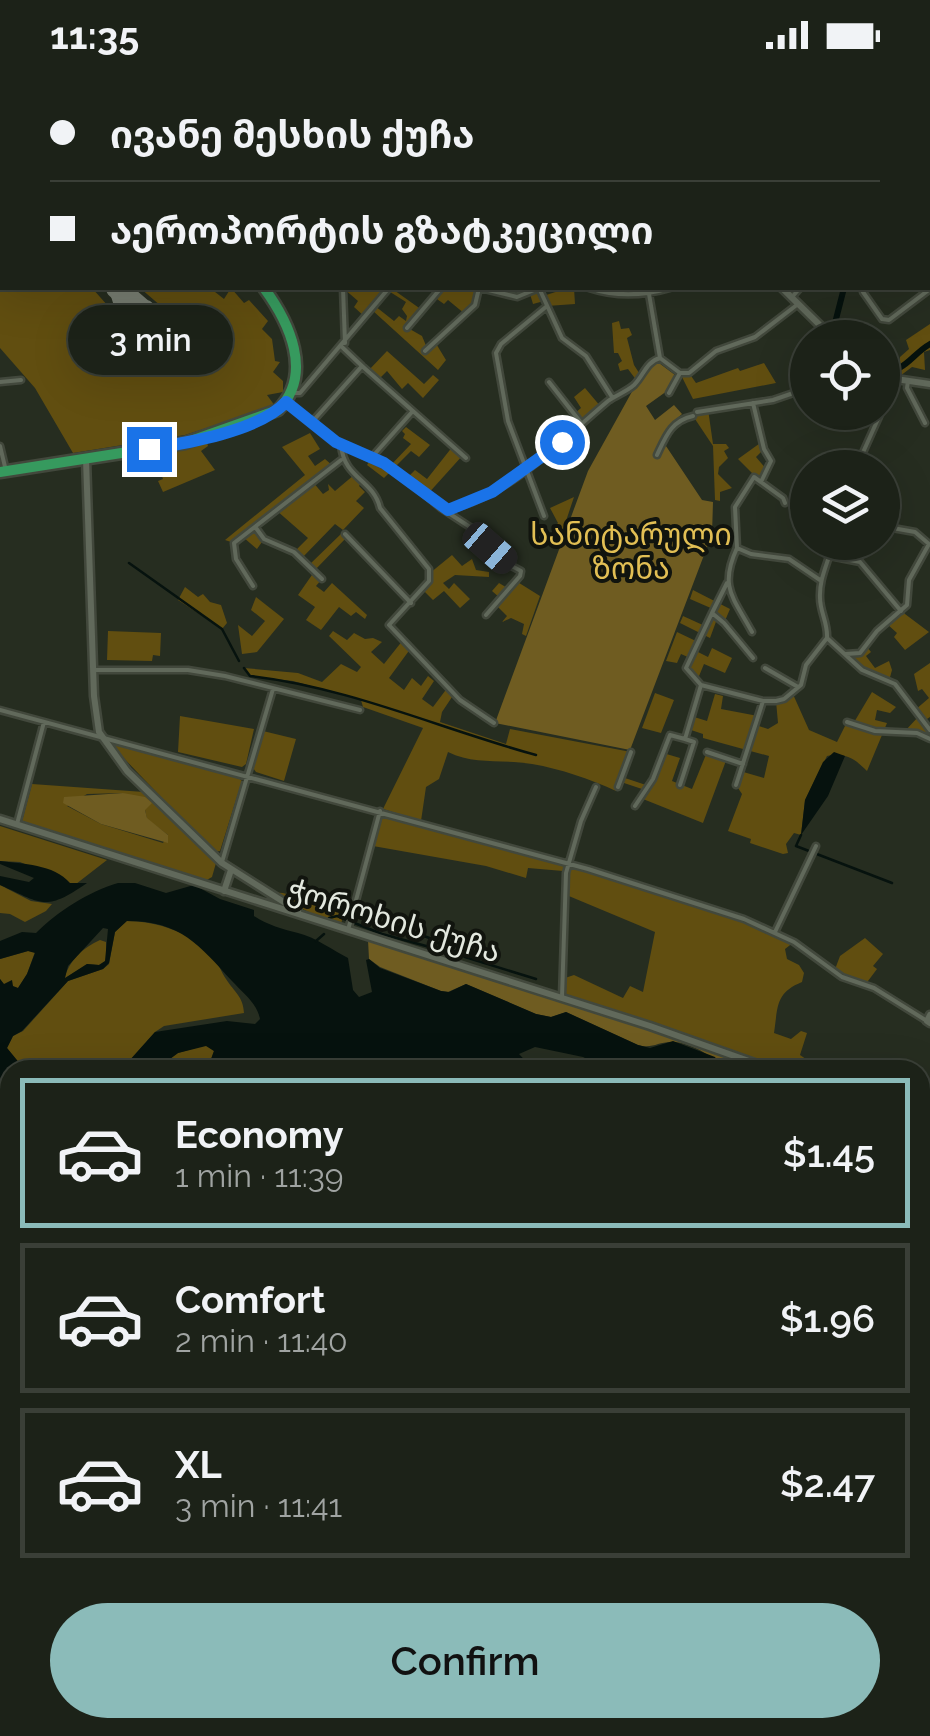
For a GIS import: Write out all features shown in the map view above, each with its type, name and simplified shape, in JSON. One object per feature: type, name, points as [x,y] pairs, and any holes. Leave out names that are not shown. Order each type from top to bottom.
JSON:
[{"type":"highway","points":[[3,471],[204,438],[260,419],[292,396],[296,363],[284,314],[266,290]]},
{"type":"street","points":[[343,290],[343,345],[466,458]]},
{"type":"street","points":[[292,396],[343,345],[387,290]]},
{"type":"street","points":[[407,328],[439,290]]},
{"type":"street","points":[[425,351],[474,305],[479,290]]},
{"type":"street","points":[[488,290],[517,297],[534,290]]},
{"type":"street","points":[[540,290],[562,338],[586,356],[612,397]]},
{"type":"street","points":[[596,290],[610,294],[663,290]]},
{"type":"street","points":[[784,290],[815,320]]},
{"type":"street","points":[[669,392],[680,373],[700,367],[716,351],[755,337],[795,300],[799,290]]},
{"type":"street","points":[[863,292],[882,320],[889,320],[924,290]]},
{"type":"street","points":[[649,294],[660,358],[680,373]]},
{"type":"street","points":[[544,516],[508,421],[496,353],[501,344],[547,306]]},
{"type":"street","points":[[448,510],[482,498],[526,470],[612,397],[632,387],[649,364],[660,358]]},
{"type":"street","points":[[312,422],[362,366]]},
{"type":"street","points":[[0,382],[21,380]]},
{"type":"street","points":[[900,380],[930,384]]},
{"type":"street","points":[[908,381],[907,388],[925,423]]},
{"type":"street","points":[[549,382],[582,424]]},
{"type":"street","points":[[657,455],[670,428],[680,419],[790,393]]},
{"type":"street","points":[[292,396],[298,411],[341,445],[398,472],[473,529],[506,563],[521,571],[486,615]]},
{"type":"street","points":[[292,396],[298,411]]},
{"type":"street","points":[[753,404],[764,449],[771,461],[761,482]]},
{"type":"street","points":[[372,457],[412,412]]},
{"type":"street","points":[[341,445],[347,468],[377,496],[380,508],[427,564],[429,581],[389,624],[460,700],[494,723]]},
{"type":"street","points":[[0,446],[3,471]]},
{"type":"street","points":[[86,459],[96,717],[102,736],[127,771],[222,864],[266,894],[326,924]]},
{"type":"street","points":[[253,586],[232,548],[342,459]]},
{"type":"street","points":[[752,632],[728,583],[728,568],[737,548],[734,513],[754,477],[785,503]]},
{"type":"street","points":[[255,526],[262,538],[284,546],[322,579]]},
{"type":"street","points":[[846,654],[860,653],[909,599],[909,580],[930,545],[916,532],[900,529]]},
{"type":"street","points":[[344,534],[411,603]]},
{"type":"street","points":[[737,548],[789,560],[820,580]]},
{"type":"street","points":[[728,583],[686,668],[701,685],[763,701],[784,698],[803,682],[806,665],[827,638],[820,580],[828,560]]},
{"type":"street","points":[[850,560],[860,562],[902,611]]},
{"type":"street","points":[[712,613],[753,658]]},
{"type":"street","points":[[827,638],[862,670],[895,684],[930,730]]},
{"type":"street","points":[[765,668],[798,687]]},
{"type":"street","points":[[94,670],[188,670],[360,710]]},
{"type":"street","points":[[684,739],[701,685]]},
{"type":"street","points":[[222,864],[272,689]]},
{"type":"street","points":[[736,785],[763,701]]},
{"type":"street","points":[[0,710],[569,864],[744,919],[808,950],[842,978],[874,988],[929,1019]]},
{"type":"street","points":[[17,824],[44,720]]},
{"type":"street","points":[[846,722],[874,731],[917,733],[930,739]]},
{"type":"street","points":[[635,806],[653,780],[670,735],[694,742],[680,785]]},
{"type":"street","points":[[618,787],[631,752]]},
{"type":"street","points":[[707,752],[743,764]]},
{"type":"street","points":[[562,998],[564,894],[581,821],[596,787]]},
{"type":"street","points":[[348,930],[380,811]]},
{"type":"street","name":"ჭოროხის ქუჩა","points":[[0,819],[745,1060]]},
{"type":"street","points":[[775,932],[816,846]]},
{"type":"street","points":[[224,892],[231,870]]},
{"type":"shaded area","points":[[0,290],[94,290],[108,306],[112,336],[141,361],[159,341],[179,357],[197,337],[142,290],[213,290],[224,299],[233,290],[244,303],[249,300],[268,321],[262,329],[272,339],[275,361],[280,362],[273,372],[283,381],[283,392],[267,395],[275,406],[185,435],[73,453],[35,388],[0,348]]},
{"type":"shaded area","points":[[345,290],[387,290],[394,290],[422,310],[408,328],[422,336],[427,348],[435,342],[446,360],[438,370],[372,310],[365,317],[354,307],[358,301]],"holes":[[[387,290],[406,302],[402,309],[406,321],[399,316],[394,321],[375,306]]]},
{"type":"shaded area","points":[[439,290],[476,290],[478,300],[465,314],[448,300],[444,304],[434,297]]},
{"type":"shaded area","points":[[574,290],[575,304],[533,304],[530,294],[540,291],[543,296]]},
{"type":"shaded area","points":[[619,321],[621,329],[629,328],[632,335],[627,338],[641,376],[637,381],[628,369],[620,371],[618,364],[622,361],[614,353],[612,323]]},
{"type":"shaded area","points":[[930,324],[925,370],[912,367],[900,376],[900,357],[909,349],[906,340]]},
{"type":"shaded area","points":[[387,351],[424,384],[433,375],[439,380],[423,398],[408,383],[402,389],[387,371],[378,380],[368,371]]},
{"type":"shaded area","points":[[764,363],[776,383],[693,399],[680,373],[689,373],[696,383]]},
{"type":"shaded area","points":[[585,388],[601,407],[582,424],[574,414],[581,408],[574,397]]},
{"type":"shaded area","points":[[708,409],[713,444],[726,444],[729,448],[724,451],[728,458],[718,474],[732,488],[720,492],[720,501],[715,500],[713,446],[693,416]]},
{"type":"shaded area","points":[[406,427],[430,445],[419,457],[411,451],[384,478],[367,465],[372,457],[390,466],[411,444],[403,438]]},
{"type":"shaded area","points":[[310,433],[320,449],[308,456],[315,466],[325,459],[333,466],[312,481],[323,494],[329,490],[328,484],[335,491],[354,475],[365,492],[356,501],[364,508],[343,530],[335,524],[301,559],[294,552],[308,538],[276,510],[255,526],[264,539],[257,549],[243,537],[234,543],[225,540],[305,475],[282,447]]},
{"type":"shaded area","points":[[763,441],[764,449],[756,457],[767,470],[761,482],[738,459]]},
{"type":"shaded area","points":[[207,442],[208,446],[201,451],[215,470],[163,492],[158,481],[163,479],[157,463],[151,463],[150,454]]},
{"type":"shaded area","points":[[453,446],[463,455],[426,496],[406,479],[415,470],[427,479]]},
{"type":"shaded area","points":[[574,497],[561,536],[552,530],[558,523],[550,508]]},
{"type":"shaded area","points":[[343,532],[347,537],[314,571],[322,579],[316,586],[324,592],[332,583],[367,615],[365,619],[356,612],[351,616],[339,607],[321,630],[306,620],[315,607],[298,595],[314,572],[308,566]]},
{"type":"shaded area","points":[[452,555],[462,566],[472,559],[476,570],[489,572],[489,577],[455,575],[443,583],[449,589],[454,583],[470,599],[460,608],[444,591],[433,600],[422,589],[430,573]]},
{"type":"shaded area","points":[[516,581],[540,596],[526,636],[522,634],[524,624],[511,618],[502,622],[507,616],[495,604],[500,598],[492,591],[499,583],[509,589]]},
{"type":"shaded area","points":[[185,587],[198,597],[203,594],[210,602],[221,605],[227,623],[222,629],[178,600]]},
{"type":"shaded area","points":[[693,590],[730,609],[724,623],[717,619],[710,638],[680,623],[683,616],[705,626],[713,609],[690,599]]},
{"type":"shaded area","points":[[256,597],[284,619],[257,652],[242,654],[238,625],[252,636],[265,621],[251,610]]},
{"type":"shaded area","points":[[901,611],[929,632],[905,650],[894,637],[897,633],[887,624]]},
{"type":"shaded area","points":[[108,631],[161,633],[160,656],[153,655],[152,661],[107,660]]},
{"type":"shaded area","points":[[333,631],[347,640],[354,633],[382,642],[371,652],[384,664],[403,640],[411,648],[389,678],[404,690],[412,678],[421,686],[428,676],[434,681],[422,699],[433,707],[448,687],[454,694],[440,722],[506,744],[510,729],[631,752],[622,777],[649,786],[663,753],[680,758],[672,781],[692,789],[707,752],[727,758],[703,823],[643,799],[645,790],[621,782],[616,791],[543,766],[478,760],[448,752],[439,779],[426,787],[421,821],[383,809],[423,728],[363,707],[361,700],[293,681],[250,676],[244,668],[298,673],[322,682],[341,664],[357,672],[361,667],[329,636]]},
{"type":"shaded area","points":[[677,632],[698,642],[690,658],[681,654],[677,663],[666,661]]},
{"type":"shaded area","points":[[867,647],[871,652],[866,656],[875,668],[889,661],[889,681],[862,670],[846,654],[854,656]]},
{"type":"shaded area","points":[[712,648],[732,658],[725,673],[704,664],[697,681],[688,668],[696,651],[708,657]]},
{"type":"shaded area","points":[[930,663],[930,717],[924,721],[930,739],[905,731],[919,716],[915,710],[929,698],[922,689],[918,691],[914,674]]},
{"type":"shaded area","points":[[792,692],[809,730],[837,742],[847,722],[853,724],[872,692],[896,707],[890,713],[877,710],[875,720],[887,723],[867,771],[849,758],[827,756],[805,800],[801,835],[794,833],[786,844],[788,853],[783,854],[728,831],[742,794],[736,785],[740,771],[764,778],[769,756],[703,738],[703,734],[688,729],[691,716],[707,721],[715,694],[723,696],[721,709],[758,716],[756,725],[768,729],[778,723],[776,701]]},
{"type":"shaded area","points":[[655,693],[674,700],[661,733],[642,728]]},
{"type":"shaded area","points":[[180,716],[254,729],[246,764],[242,767],[178,752]]},
{"type":"shaded area","points":[[263,731],[296,739],[284,781],[253,768]]},
{"type":"shaded area","points":[[116,744],[237,776],[242,781],[220,851],[214,852],[113,747]]},
{"type":"shaded area","points":[[834,752],[845,756],[828,796],[801,835],[805,800],[823,762]]},
{"type":"shaded area","points":[[32,784],[144,792],[216,863],[212,877],[205,881],[22,821]],"holes":[[[123,793],[145,810],[147,819],[168,835],[163,843],[101,824],[67,806],[87,794]]]},
{"type":"shaded area","points":[[383,815],[564,865],[563,871],[528,868],[526,878],[486,866],[373,846]]},
{"type":"shaded area","points":[[0,826],[107,860],[76,884],[69,883],[20,862],[0,861]]},
{"type":"shaded area","points":[[0,861],[37,866],[70,883],[87,883],[62,898],[35,900],[0,885],[0,876],[29,882],[34,878]]},
{"type":"shaded area","points":[[569,864],[744,919],[794,942],[785,949],[787,959],[804,973],[802,982],[787,991],[779,1002],[774,1033],[791,1039],[801,1031],[807,1033],[800,1055],[807,1060],[745,1060],[562,998],[562,979],[574,975],[623,998],[630,986],[643,992],[655,932],[564,894]]},
{"type":"shaded area","points":[[118,883],[135,883],[166,893],[194,885],[254,910],[254,916],[265,922],[311,938],[348,958],[353,990],[359,997],[372,992],[366,960],[369,959],[380,968],[441,991],[449,992],[466,984],[536,1014],[551,1017],[566,1012],[638,1045],[650,1048],[673,1041],[717,1060],[589,1060],[535,1047],[519,1054],[525,1060],[211,1060],[214,1051],[206,1046],[178,1053],[169,1060],[130,1060],[155,1032],[227,1021],[255,1024],[260,1019],[249,998],[187,938],[162,925],[127,921],[115,932],[109,963],[103,969],[68,981],[13,1036],[7,1048],[17,1060],[0,1060],[0,979],[4,984],[12,980],[18,988],[35,953],[28,951],[0,959],[0,941],[22,932],[36,933],[74,903]],"holes":[[[103,928],[108,929],[105,961],[87,964],[65,978],[68,966]]]},
{"type":"shaded area","points":[[0,885],[31,901],[52,904],[25,922],[0,913]]},
{"type":"shaded area","points":[[268,892],[345,910],[341,924],[325,920]]},
{"type":"shaded area","points":[[126,921],[150,923],[186,935],[216,960],[240,998],[244,1013],[164,1026],[130,1060],[17,1060],[7,1048],[13,1036],[23,1031],[68,981],[109,964],[115,932]]},
{"type":"shaded area","points":[[865,938],[883,954],[865,985],[834,972],[840,956]]},
{"type":"shaded area","points":[[100,940],[106,942],[106,961],[87,964],[64,979],[77,956]]},
{"type":"shaded area","points":[[35,952],[18,988],[4,985],[0,979],[0,959]]},
{"type":"shaded area","points":[[206,1045],[214,1051],[211,1060],[169,1060]]},
{"type":"green space","name":"სანიტარული ზონა","points":[[655,360],[675,375],[667,391],[646,406],[655,420],[674,405],[682,414],[668,427],[662,440],[702,500],[713,502],[712,534],[630,750],[495,723],[588,471],[634,388]]},
{"type":"green space","points":[[123,793],[145,797],[152,803],[145,810],[147,818],[168,835],[168,843],[101,824],[63,803],[64,797]]},
{"type":"green space","points":[[368,940],[735,1060],[714,1060],[677,1042],[638,1045],[566,1012],[551,1017],[536,1014],[466,984],[441,991],[369,959]]},
{"type":"waterway","points":[[836,320],[843,290]]},
{"type":"waterway","points":[[900,367],[930,344]]},
{"type":"waterway","points":[[129,563],[222,629],[239,661]]},
{"type":"waterway","points":[[244,668],[250,676],[323,689],[536,755]]},
{"type":"waterway","points":[[801,835],[796,846],[892,883]]},
{"type":"waterway","points":[[329,918],[337,916],[382,934],[437,949],[441,946],[435,940],[388,923]]},
{"type":"waterway","points":[[316,941],[324,934]]},
{"type":"waterway","points":[[444,946],[465,957],[536,979]]},
{"type":"taxiway","points":[[114,290],[125,326],[143,341],[154,336],[158,319],[148,305],[135,304]]},
{"type":"runway","points":[[119,290],[161,326]]},
{"type":"route","points":[[149,449],[204,438],[260,419],[286,402],[336,442],[384,463],[440,508],[448,510],[492,492],[562,442]]}]
